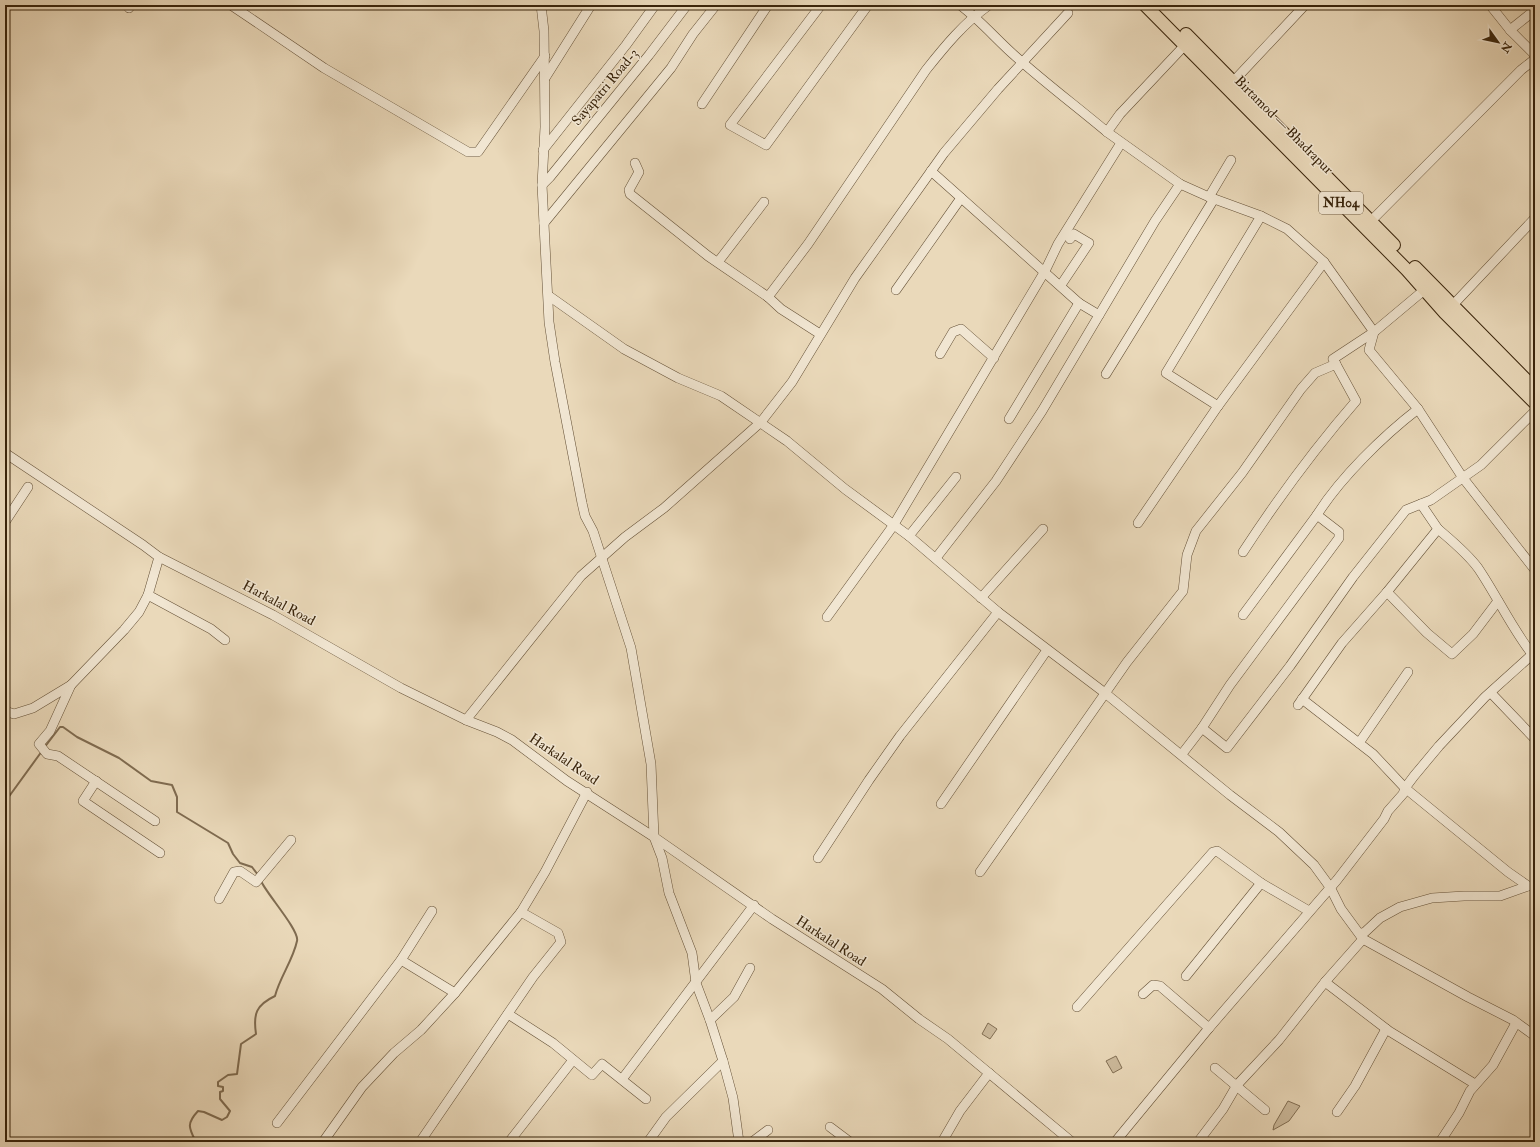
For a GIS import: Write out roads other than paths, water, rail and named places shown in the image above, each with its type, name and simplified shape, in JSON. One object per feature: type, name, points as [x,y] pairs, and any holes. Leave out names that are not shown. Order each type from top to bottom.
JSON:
[{"type":"main road","name":"Birtamod — Bhadrapur","points":[[1145,5],[1368,224],[1428,286],[1452,306],[1534,400]]},
{"type":"main road","name":"Birtamod — Bhadrapur","points":[[1157,5],[1229,86]]},
{"type":"main road","name":"Birtamod — Bhadrapur","points":[[1428,286],[1445,313],[1534,400]]},
{"type":"street","points":[[231,5],[324,68],[468,152],[473,153],[478,152],[544,56]]},
{"type":"street","points":[[541,5],[545,78],[545,127],[542,185],[549,296],[549,322],[555,362],[582,503],[631,648],[651,764],[654,837],[662,858],[670,893],[692,953],[696,983],[723,1061],[733,1098],[739,1142]]},
{"type":"street","points":[[545,78],[591,5]]},
{"type":"street","points":[[543,150],[626,45],[655,5]]},
{"type":"street","name":"Sayapatri Road-3","points":[[542,185],[631,78],[687,5]]},
{"type":"street","points":[[544,223],[671,68],[693,34],[716,5]]},
{"type":"street","points":[[702,104],[768,5]]},
{"type":"street","points":[[821,5],[730,125],[766,145],[868,5]]},
{"type":"street","points":[[960,5],[974,16],[1022,62],[1107,132],[1180,184],[1211,198],[1261,216],[1287,229],[1324,262],[1374,332]]},
{"type":"street","points":[[768,297],[808,244],[926,70],[946,44],[974,16],[989,5]]},
{"type":"street","points":[[1229,86],[1305,5]]},
{"type":"street","points":[[1490,5],[1510,30],[1535,55]]},
{"type":"street","points":[[1510,30],[1535,10]]},
{"type":"street","points":[[466,720],[581,576],[601,557],[664,508],[761,422],[792,382],[855,278],[931,171],[968,123],[1068,13]]},
{"type":"street","points":[[1107,132],[1120,114],[1185,45]]},
{"type":"street","points":[[1368,224],[1521,70],[1535,58]]},
{"type":"street","points":[[827,617],[893,526],[1045,271],[1058,244],[1121,143]]},
{"type":"street","points":[[1106,374],[1211,198],[1231,160]]},
{"type":"street","points":[[635,163],[639,172],[629,190],[630,194],[718,262],[768,297],[781,309],[820,334]]},
{"type":"street","points":[[931,171],[1009,242],[1045,271],[1079,303],[1099,315]]},
{"type":"street","points":[[936,558],[996,481],[1042,411],[1180,184]]},
{"type":"street","points":[[896,290],[961,198]]},
{"type":"street","points":[[718,262],[764,202]]},
{"type":"street","points":[[1218,406],[1166,373],[1261,216]]},
{"type":"street","points":[[1452,306],[1535,218]]},
{"type":"street","points":[[1060,286],[1089,243],[1074,234],[1070,239]]},
{"type":"street","points":[[1138,523],[1218,406],[1324,262]]},
{"type":"street","points":[[1243,552],[1260,526],[1333,428],[1356,400],[1333,358],[1374,332],[1428,286]]},
{"type":"street","points":[[549,296],[624,349],[678,378],[721,396],[761,422],[893,526],[909,536],[998,612],[1105,693],[1182,754],[1230,795],[1279,832],[1314,865],[1330,887],[1341,909],[1362,937],[1516,1023],[1535,1036]]},
{"type":"street","points":[[1009,419],[1079,303]]},
{"type":"street","points":[[940,354],[953,332],[961,329],[994,358]]},
{"type":"street","points":[[1374,332],[1369,350],[1418,409],[1463,478],[1535,570]]},
{"type":"street","points":[[980,872],[1127,662],[1183,591],[1187,555],[1196,531],[1270,434],[1314,373],[1336,364]]},
{"type":"street","points":[[1202,728],[1227,748],[1302,650],[1383,538],[1406,510],[1431,500],[1481,465],[1534,400]]},
{"type":"street","points":[[1243,615],[1323,505],[1361,461],[1403,420],[1418,409]]},
{"type":"street","name":"Harkalal Road","points":[[5,453],[159,557],[273,615],[401,688],[466,720],[497,732],[512,740],[567,780],[754,905],[772,920],[882,989],[989,1073],[1072,1142]]},
{"type":"street","points":[[909,536],[956,477]]},
{"type":"street","points":[[5,522],[28,487]]},
{"type":"street","points":[[1115,1142],[1209,1028],[1330,887],[1374,833],[1388,810],[1403,794],[1405,788],[1439,746],[1491,693],[1534,653],[1519,638],[1477,567],[1463,550],[1438,529],[1421,504]]},
{"type":"street","points":[[1182,754],[1202,728],[1230,685],[1339,538],[1339,532],[1317,515]]},
{"type":"street","points":[[981,598],[1043,529]]},
{"type":"street","points":[[1198,1142],[1223,1109],[1237,1085],[1296,1020],[1365,932],[1380,918],[1400,907],[1432,898],[1500,896],[1528,886],[1508,872],[1405,788],[1373,754],[1300,702],[1342,644],[1387,592],[1438,529]]},
{"type":"street","points":[[5,711],[14,714],[33,708],[71,685],[124,630],[139,612],[148,595],[159,557]]},
{"type":"street","points":[[1387,592],[1427,633],[1452,654],[1473,634],[1498,601]]},
{"type":"street","points":[[148,595],[212,629],[225,640]]},
{"type":"street","points":[[818,858],[900,736],[998,612]]},
{"type":"street","points":[[941,804],[1047,650]]},
{"type":"street","points":[[1359,743],[1408,672]]},
{"type":"street","points":[[71,685],[50,731],[39,744],[47,754],[58,756],[155,821]]},
{"type":"street","points":[[1491,693],[1535,739]]},
{"type":"street","points":[[96,782],[83,801],[160,853]]},
{"type":"street","points":[[323,1142],[362,1087],[394,1053],[421,1030],[455,993],[521,912],[545,872],[587,792]]},
{"type":"street","points":[[219,899],[234,872],[240,871],[256,882],[291,840]]},
{"type":"street","points":[[1077,1007],[1213,852],[1217,851],[1261,883],[1310,911]]},
{"type":"street","points":[[1186,976],[1261,883]]},
{"type":"street","points":[[623,1078],[754,905]]},
{"type":"street","points":[[277,1123],[401,960],[432,911]]},
{"type":"street","points":[[420,1142],[533,977],[561,942],[558,932],[521,912]]},
{"type":"street","points":[[401,960],[455,993]]},
{"type":"street","points":[[710,1020],[734,997],[750,968]]},
{"type":"street","points":[[1325,982],[1386,1029],[1475,1084]]},
{"type":"street","points":[[1143,994],[1153,985],[1160,986],[1209,1028]]},
{"type":"street","points":[[508,1014],[553,1043],[592,1075],[602,1064],[623,1078],[646,1099]]},
{"type":"street","points":[[1440,1142],[1475,1084],[1493,1065],[1516,1023]]},
{"type":"street","points":[[1337,1112],[1355,1086],[1386,1029]]},
{"type":"street","points":[[509,1142],[573,1060]]},
{"type":"street","points":[[648,1142],[666,1117],[723,1061]]},
{"type":"street","points":[[1215,1068],[1265,1110]]},
{"type":"street","points":[[942,1142],[960,1111],[989,1073]]},
{"type":"street","points":[[830,1127],[850,1142]]},
{"type":"street","points":[[752,1142],[768,1130]]},
{"type":"waterway","points":[[44,748],[60,727],[63,727],[77,737],[119,758],[151,781],[172,785],[177,797],[177,812],[228,843],[233,854],[240,863],[252,867],[258,875]]},
{"type":"waterway","points":[[5,802],[42,751]]},
{"type":"waterway","points":[[196,1142],[190,1129],[190,1123],[198,1111],[222,1120],[227,1117],[230,1111],[220,1099],[220,1092],[223,1091],[223,1087],[218,1086],[218,1082],[228,1075],[237,1074],[241,1044],[256,1034],[255,1021],[257,1011],[264,1003],[275,996],[293,955],[297,941],[297,936],[293,929],[261,881]]}]
